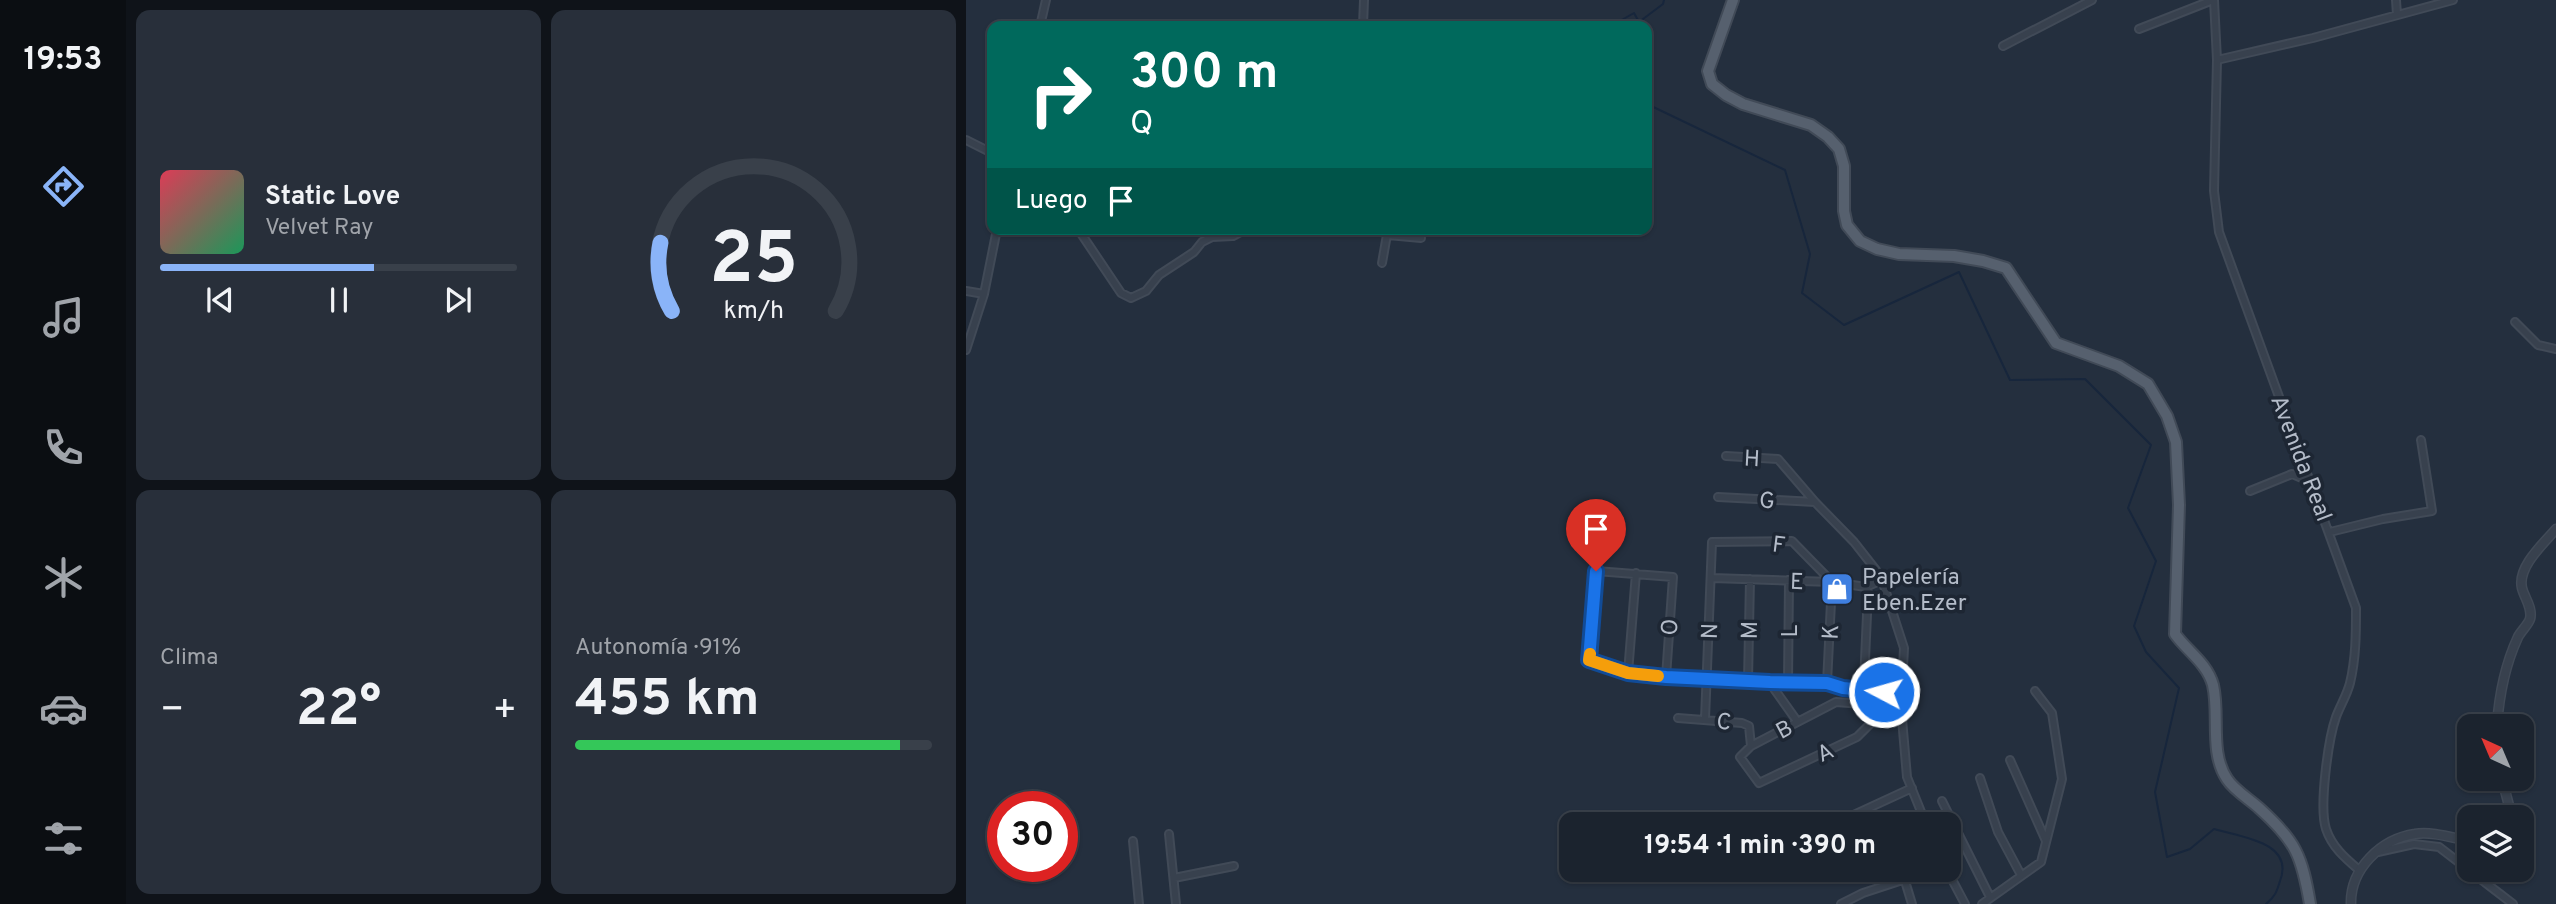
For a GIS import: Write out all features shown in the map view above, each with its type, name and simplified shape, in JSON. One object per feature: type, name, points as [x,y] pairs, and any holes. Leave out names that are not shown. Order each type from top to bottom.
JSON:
[{"type":"main road","points":[[1733,0],[1707,71],[1712,84],[1743,104],[1811,125],[1828,137],[1839,149],[1844,166],[1844,211],[1847,225],[1860,241],[1877,249],[1899,254],[1954,256],[2006,268],[2056,343],[2119,366],[2148,384],[2167,416],[2176,442],[2179,505],[2175,634],[2184,647],[2200,660],[2213,683],[2218,761],[2228,781],[2273,821],[2293,843],[2304,866],[2310,904]]},
{"type":"street","points":[[1041,21],[1046,0]]},
{"type":"street","points":[[1363,21],[1364,0]]},
{"type":"street","points":[[2003,46],[2092,0]]},
{"type":"street","points":[[2139,29],[2214,0]]},
{"type":"street","name":"Avenida Real","points":[[2214,0],[2217,60],[2214,191],[2219,232],[2357,608],[2350,684],[2335,719],[2327,762],[2324,818],[2326,829],[2337,850],[2359,870]]},
{"type":"street","points":[[2396,0],[2397,15]]},
{"type":"street","points":[[2217,60],[2313,38],[2453,0]]},
{"type":"street","points":[[966,140],[987,150]]},
{"type":"street","points":[[966,350],[984,294],[996,235]]},
{"type":"street","points":[[1082,235],[1121,293],[1132,298],[1146,291],[1159,275],[1194,253],[1202,242],[1212,237],[1235,235]]},
{"type":"street","points":[[1382,263],[1387,235]]},
{"type":"street","points":[[1408,235],[1421,237]]},
{"type":"street","points":[[966,290],[984,294]]},
{"type":"street","points":[[2515,322],[2538,345],[2556,349]]},
{"type":"street","points":[[2330,532],[2432,511],[2421,440]]},
{"type":"street","name":"H","points":[[1726,456],[1778,459],[1815,502]]},
{"type":"street","points":[[2250,491],[2292,474],[2312,483]]},
{"type":"street","name":"G","points":[[1718,497],[1815,502]]},
{"type":"street","points":[[1815,502],[1854,542],[1882,580],[1904,648],[1901,707],[1907,777],[1921,812]]},
{"type":"street","points":[[2498,714],[2506,671],[2519,636],[2530,618],[2521,585],[2524,570],[2556,528]]},
{"type":"street","name":"F","points":[[1712,542],[1791,541],[1832,582]]},
{"type":"street","name":"N","points":[[1705,719],[1712,542]]},
{"type":"street","points":[[1628,673],[1636,573],[1596,571],[1589,660],[1628,673],[1666,677],[1827,683],[1864,691],[1903,693]]},
{"type":"street","name":"O","points":[[1636,573],[1673,578],[1666,677]]},
{"type":"street","name":"E","points":[[1712,578],[1832,582],[1866,587]]},
{"type":"street","name":"M","points":[[1748,681],[1750,579]]},
{"type":"street","name":"L","points":[[1788,682],[1789,580]]},
{"type":"street","points":[[1863,705],[1868,592],[1866,587],[1882,580]]},
{"type":"street","name":"K","points":[[1827,683],[1832,582]]},
{"type":"street","points":[[1770,682],[1797,721]]},
{"type":"street","points":[[1982,904],[2041,862],[2062,779],[2052,713],[2035,691]]},
{"type":"street","name":"B","points":[[1759,783],[1740,757],[1751,746],[1797,721],[1836,702],[1901,707]]},
{"type":"street","name":"A","points":[[1759,783],[1857,737],[1870,724],[1874,706]]},
{"type":"street","name":"C","points":[[1678,718],[1742,723],[1749,726],[1751,746]]},
{"type":"street","points":[[2010,760],[2046,841]]},
{"type":"street","points":[[1980,778],[1998,832],[2021,876]]},
{"type":"street","points":[[1860,812],[1912,788]]},
{"type":"street","points":[[1942,802],[1990,897]]},
{"type":"street","points":[[2351,904],[2351,894],[2359,870],[2388,843],[2417,833],[2457,839]]},
{"type":"street","points":[[1169,834],[1176,904]]},
{"type":"street","points":[[1133,841],[1139,904]]},
{"type":"street","points":[[2377,852],[2414,844],[2439,847],[2513,904]]},
{"type":"street","points":[[1174,878],[1234,866]]},
{"type":"street","points":[[1841,904],[1863,893],[1902,882]]},
{"type":"street","points":[[1905,882],[1912,904]]},
{"type":"street","points":[[1953,882],[1965,904]]},
{"type":"waterway","points":[[1640,21],[1663,4],[1664,0]]},
{"type":"waterway","points":[[1620,21],[1634,13],[1638,21]]},
{"type":"waterway","points":[[1652,106],[1785,170],[1810,254],[1802,293],[1844,325],[1959,272],[2010,380],[2085,379],[2151,445],[2128,508],[2156,561],[2134,626],[2146,652],[2179,688],[2155,792],[2167,857],[2190,849],[2214,829],[2263,843],[2280,858],[2283,868],[2277,891],[2266,904]]},
{"type":"slow traffic","points":[[1590,654],[1589,660],[1628,673],[1658,676]]},
{"type":"place","name":"Papelería Eben.Ezer","points":[[1837,589]]},
{"type":"route","points":[[1596,571],[1589,660],[1628,673],[1827,683],[1843,688],[1884,692]]}]
